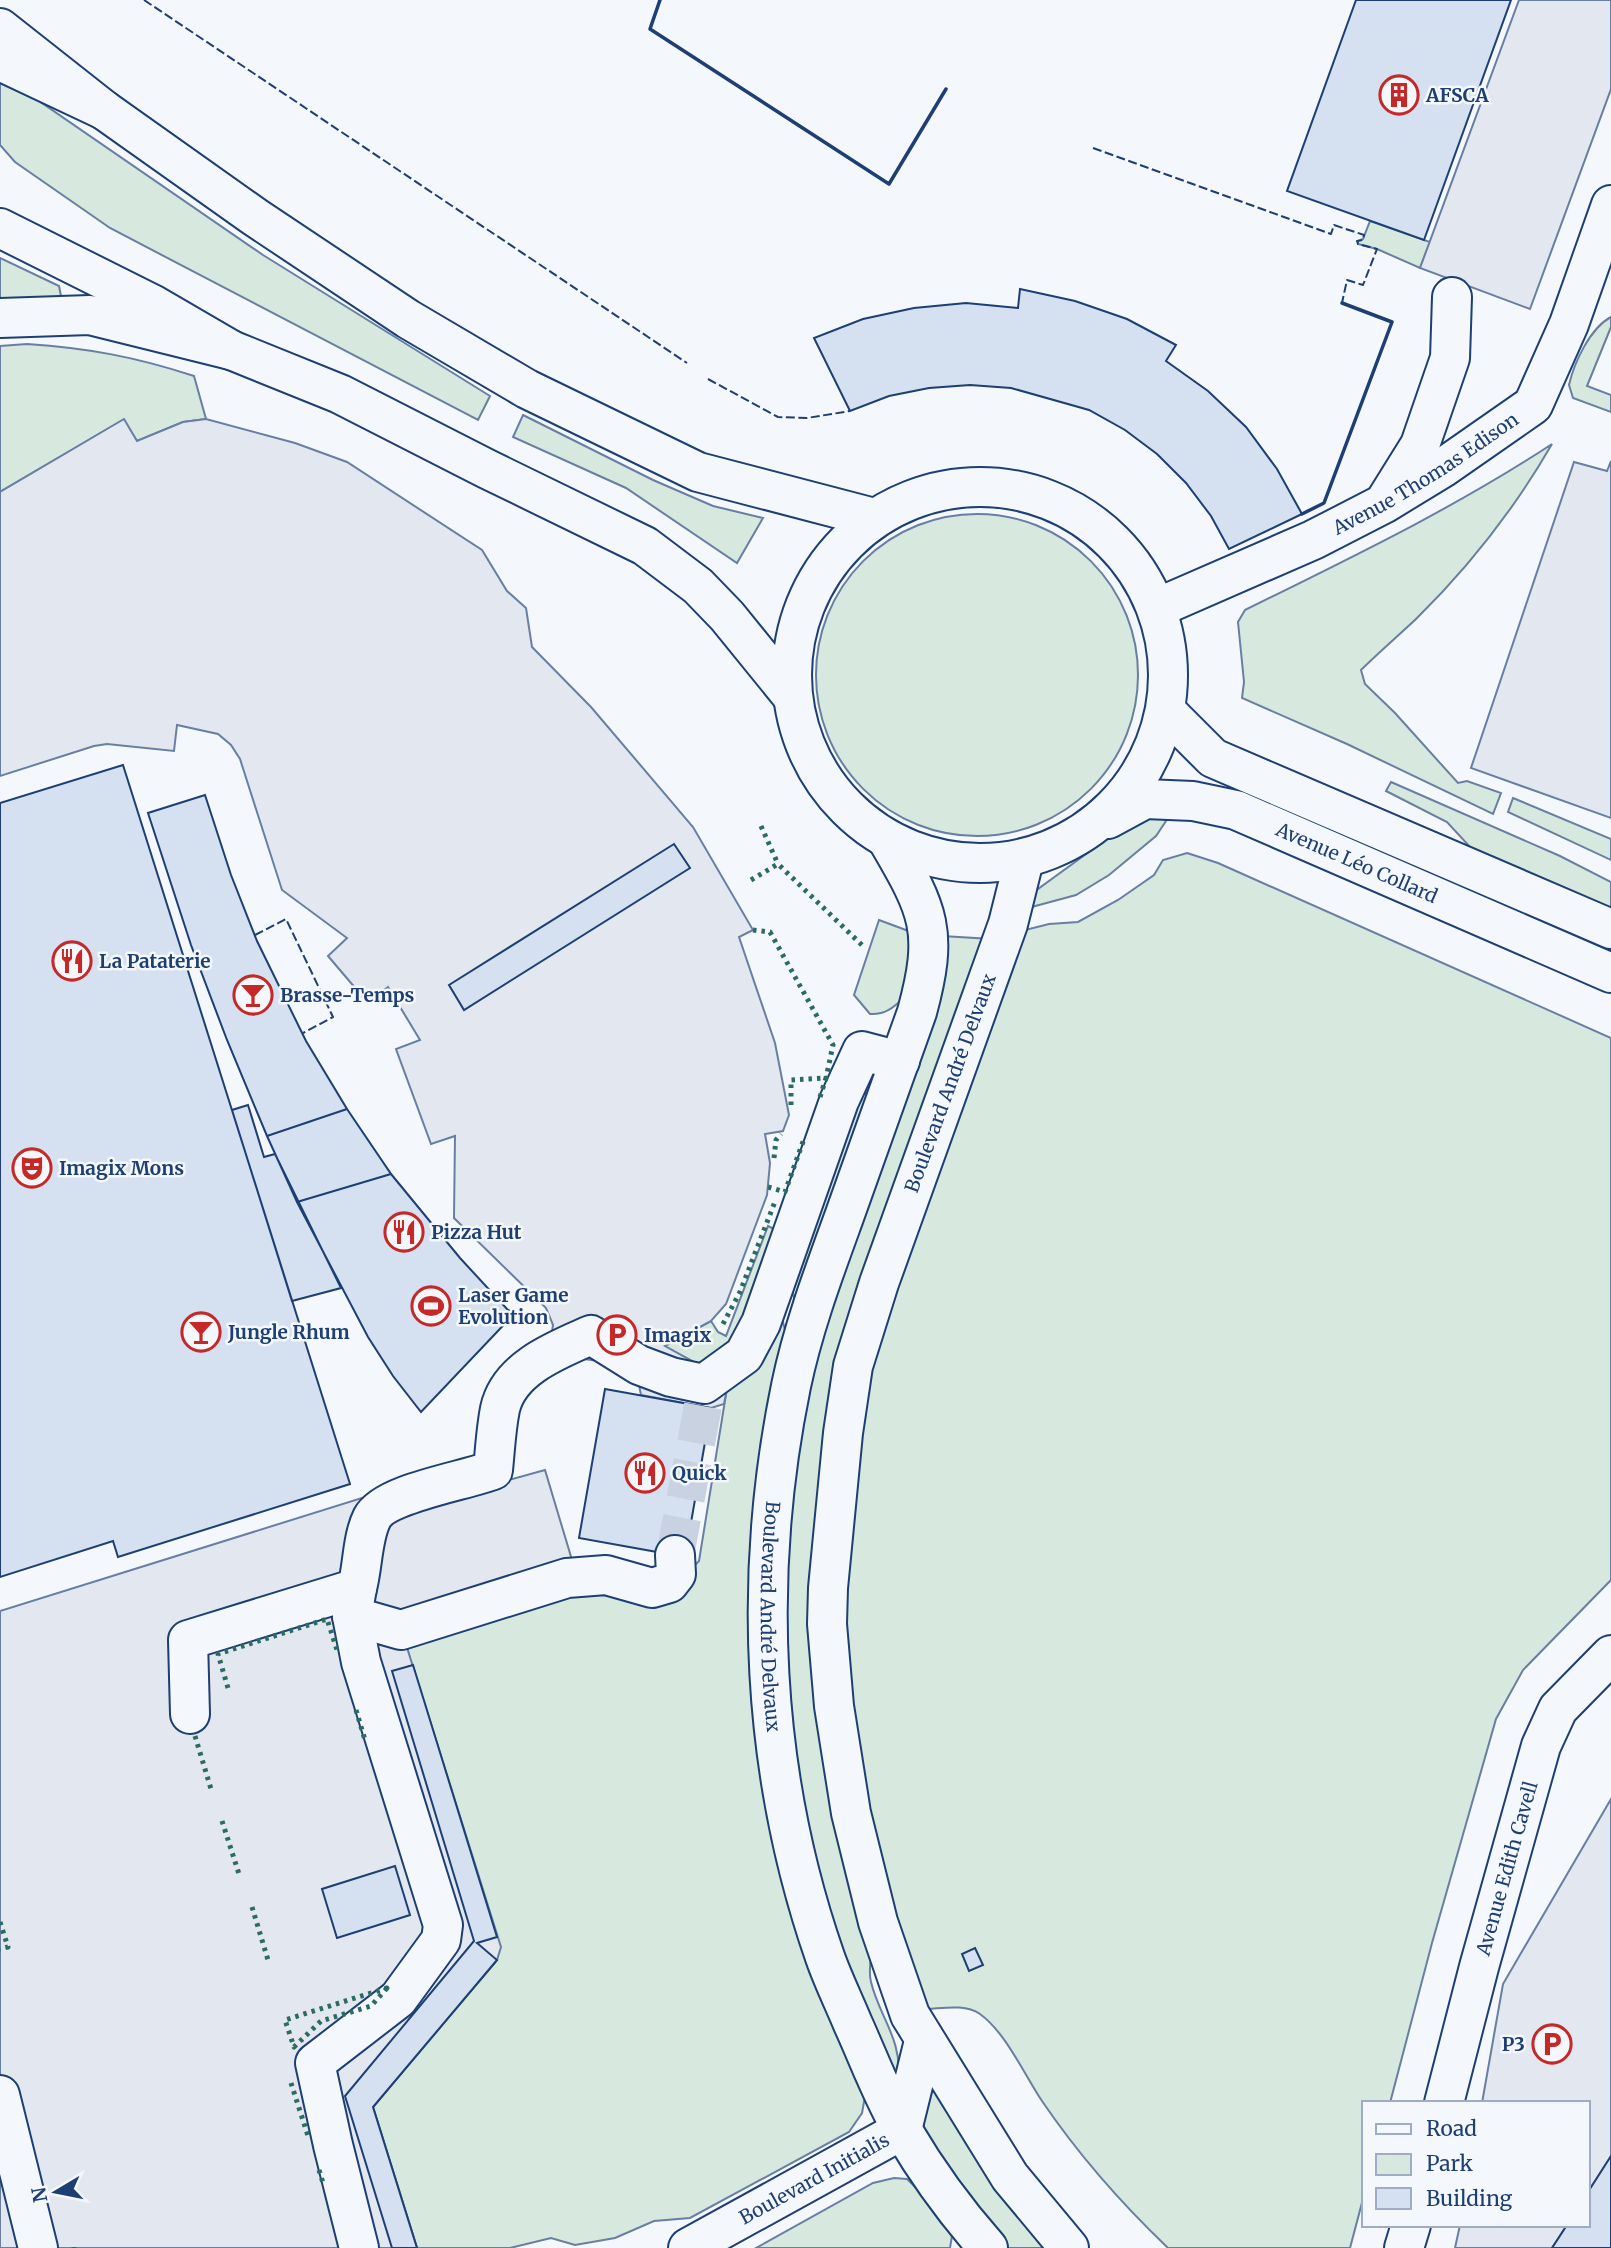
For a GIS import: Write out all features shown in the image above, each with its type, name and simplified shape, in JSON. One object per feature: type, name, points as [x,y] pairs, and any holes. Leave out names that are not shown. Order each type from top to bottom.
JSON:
[{"type":"main road","points":[[0,28],[104,110],[255,217],[408,320],[527,389],[698,472],[788,498],[874,518]]},
{"type":"main road","points":[[0,61],[104,110]]},
{"type":"main road","name":"Avenue Thomas Edison","points":[[1157,608],[1313,540],[1385,503],[1444,467],[1533,405],[1569,324],[1611,205]]},
{"type":"main road","points":[[0,228],[152,304],[231,350]]},
{"type":"main road","points":[[1385,503],[1420,445],[1450,358],[1452,297]]},
{"type":"main road","points":[[0,318],[90,315],[231,350],[340,394],[486,470],[645,546],[698,586],[727,616],[792,696]]},
{"type":"main road","points":[[996,486],[1037,495],[1075,512],[1110,538],[1137,570],[1157,608],[1168,659],[1166,711],[1147,763],[1130,791],[1100,823],[1064,845],[1024,860],[966,864],[932,859],[888,841],[852,814],[823,780],[802,740],[792,696],[793,645],[809,596],[836,552],[874,518],[912,499],[953,488],[996,486]]},
{"type":"main road","name":"Avenue Léo Collard","points":[[1166,711],[1213,758],[1611,929]]},
{"type":"main road","name":"Avenue Léo Collard","points":[[1100,823],[1144,799],[1193,801],[1236,810],[1611,973]]},
{"type":"main road","name":"Boulevard André Delvaux","points":[[888,841],[917,890],[927,920],[930,949],[927,976],[800,1351],[777,1463],[771,1511],[767,1586],[768,1676],[777,1764],[794,1852],[825,1958],[902,2130],[975,2241]]},
{"type":"main road","name":"Boulevard André Delvaux","points":[[1024,860],[1008,924],[879,1283],[853,1366],[843,1433],[827,1624],[834,1706],[850,1814],[878,1922],[910,2015],[1010,2177],[1069,2248]]},
{"type":"main road","points":[[359,2248],[315,2063],[398,1999],[441,1940],[443,1925],[361,1662],[355,1602],[369,1527],[380,1507],[493,1470],[500,1406],[516,1378],[543,1358],[591,1335],[639,1365],[671,1377],[703,1395],[744,1355],[761,1323],[838,1101],[862,1051],[900,1061]]},
{"type":"main road","points":[[190,1714],[188,1640],[355,1602],[401,1630],[566,1578],[606,1575],[652,1588],[669,1583],[676,1574],[676,1555]]},
{"type":"main road","name":"Avenue Edith Cavell","points":[[1445,2101],[1541,1746],[1558,1709],[1611,1655]]},
{"type":"main road","points":[[902,2130],[925,2041]]},
{"type":"main road","points":[[0,2095],[38,2248]]},
{"type":"main road","name":"Boulevard Initialis","points":[[688,2248],[902,2130]]},
{"type":"main road","points":[[1404,2248],[1410,2227]]},
{"type":"green space","points":[[0,80],[20,88],[263,255],[490,396],[478,420],[110,228],[15,162],[0,145]]},
{"type":"green space","points":[[1370,221],[1430,242],[1420,268],[1377,249],[1358,244],[1358,241],[1363,239]]},
{"type":"green space","points":[[0,258],[59,286],[62,301],[0,302]]},
{"type":"green space","points":[[1611,317],[1611,327],[1587,386],[1611,395],[1611,412],[1573,398],[1569,385],[1584,347],[1596,329]]},
{"type":"green space","points":[[27,344],[112,354],[194,376],[206,419],[183,422],[137,441],[123,420],[0,492],[0,346]]},
{"type":"green space","points":[[523,415],[653,480],[713,506],[763,518],[737,563],[626,488],[513,437]]},
{"type":"green space","points":[[1552,444],[1523,491],[1473,558],[1416,619],[1361,670],[1365,684],[1458,783],[1467,781],[1501,793],[1493,814],[1347,744],[1242,698],[1244,682],[1238,622],[1245,610],[1478,490]]},
{"type":"green space","points":[[977,514],[1008,517],[1039,526],[1066,541],[1091,561],[1111,586],[1126,613],[1135,644],[1138,675],[1135,706],[1126,737],[1111,764],[1091,789],[1066,809],[1039,824],[1008,833],[977,836],[946,833],[915,824],[888,809],[863,789],[843,764],[828,737],[819,706],[816,675],[819,644],[828,613],[843,586],[863,561],[888,541],[915,526],[946,517]]},
{"type":"green space","points":[[1391,782],[1560,856],[1611,882],[1611,915],[1470,847],[1447,822],[1386,791]]},
{"type":"green space","points":[[1513,798],[1611,839],[1611,860],[1508,812]]},
{"type":"green space","points":[[1172,812],[1156,836],[1109,875],[1076,895],[1028,908],[1034,892],[1108,838],[1148,818]]},
{"type":"green space","points":[[1187,853],[1218,863],[1611,1038],[1611,1580],[1523,1670],[1496,1719],[1391,2101],[1362,2101],[1362,2203],[1350,2248],[1168,2248],[1117,2196],[1070,2140],[1006,2043],[989,2022],[968,2009],[928,2009],[875,1862],[841,1628],[862,1367],[1017,932],[1049,924],[1078,922],[1118,900],[1154,875],[1163,860]]},
{"type":"green space","points":[[879,920],[914,933],[906,996],[886,1011],[870,1014],[854,995]]},
{"type":"green space","points":[[942,936],[991,939],[828,1448],[872,1948],[870,1978],[894,2040],[899,2065],[898,2078],[858,2014],[827,1926],[779,1677],[801,1388]]},
{"type":"green space","points":[[863,1094],[868,1094],[796,1304],[791,1288],[851,1108]]},
{"type":"green space","points":[[768,1226],[780,1232],[729,1354],[701,1366],[664,1346],[711,1321],[718,1332],[726,1336]]},
{"type":"green space","points":[[779,1319],[783,1322],[786,1334],[759,1698],[866,2091],[862,2113],[849,2132],[690,2218],[654,2221],[615,2238],[575,2245],[551,2238],[510,2248],[417,2248],[373,2107],[497,1960],[404,1638],[578,1582],[676,1584],[699,1561],[728,1382]]},
{"type":"green space","points":[[932,2086],[1056,2248],[1002,2248],[921,2135]]},
{"type":"green space","points":[[894,2178],[907,2179],[937,2208],[953,2230],[950,2248],[756,2248],[873,2183]]},
{"type":"shaded area","points":[[1519,0],[1611,0],[1611,89],[1530,309],[1420,268]]},
{"type":"shaded area","name":"Imagix","points":[[124,419],[137,441],[183,422],[206,419],[295,443],[347,462],[482,550],[507,591],[526,608],[532,647],[591,707],[693,827],[753,930],[739,937],[775,1043],[789,1115],[783,1131],[765,1134],[770,1163],[767,1195],[726,1304],[711,1321],[665,1346],[701,1366],[731,1367],[724,1404],[711,1408],[641,1395],[639,1385],[599,1361],[584,1359],[567,1362],[518,1398],[509,1480],[545,1470],[572,1560],[404,1638],[501,1947],[497,1960],[373,2107],[417,2248],[0,2248],[0,1611],[471,1464],[552,1332],[553,1325],[546,1308],[454,1218],[455,1136],[431,1144],[396,1049],[420,1040],[388,987],[368,1003],[328,956],[347,938],[282,890],[240,759],[231,745],[218,734],[177,725],[174,751],[107,744],[0,776],[0,492]]},
{"type":"shaded area","points":[[1611,461],[1611,818],[1471,768],[1574,462],[1607,471]]},
{"type":"shaded area","name":"P3","points":[[1611,1799],[1611,2156],[1590,2189],[1590,2101],[1482,2101],[1503,1984]]},
{"type":"shaded area","points":[[1460,2227],[1566,2227],[1552,2248],[1455,2248]]},
{"type":"building","name":"AFSCA","points":[[1356,0],[1511,0],[1424,240],[1287,191]]},
{"type":"building","points":[[1020,289],[1075,301],[1127,319],[1176,345],[1166,361],[1208,391],[1246,427],[1277,469],[1302,514],[1229,549],[1211,516],[1186,483],[1157,454],[1125,430],[1089,410],[1011,388],[970,385],[929,388],[889,396],[850,411],[814,338],[863,319],[914,308],[966,303],[1018,308]]},
{"type":"building","points":[[123,765],[350,1484],[118,1557],[113,1541],[0,1577],[0,803]]},
{"type":"building","points":[[205,795],[231,875],[257,941],[306,1041],[347,1109],[267,1136],[191,945],[148,813]]},
{"type":"building","points":[[674,844],[690,868],[464,1010],[449,985]]},
{"type":"building","points":[[248,1105],[264,1157],[275,1154],[341,1288],[292,1301],[232,1110]]},
{"type":"building","points":[[347,1109],[391,1174],[297,1202],[267,1136]]},
{"type":"building","points":[[391,1174],[460,1258],[514,1314],[421,1412],[368,1337],[297,1202]]},
{"type":"building","name":"Quick","points":[[605,1389],[711,1408],[685,1557],[579,1538]]},
{"type":"building","points":[[413,1665],[497,1937],[477,1943],[497,1960],[373,2107],[417,2248],[392,2248],[345,2096],[474,1941],[392,1671]]},
{"type":"building","points":[[395,1866],[410,1915],[337,1938],[322,1889]]},
{"type":"building","points":[[975,1948],[983,1965],[969,1971],[962,1954]]},
{"type":"building","points":[[1611,2156],[1611,2248],[1552,2248],[1566,2227],[1590,2227],[1590,2189]]},
{"type":"tunnel","points":[[675,1555],[703,1406]]},
{"type":"hedge","points":[[761,826],[778,864]]},
{"type":"hedge","points":[[751,880],[778,864],[865,948]]},
{"type":"hedge","points":[[753,930],[770,932],[833,1045],[826,1078]]},
{"type":"hedge","points":[[791,1105],[791,1080],[826,1078],[820,1097]]},
{"type":"hedge","points":[[774,1158],[776,1140],[781,1134]]},
{"type":"hedge","points":[[768,1187],[785,1192],[804,1139]]},
{"type":"hedge","points":[[723,1324],[740,1292],[776,1199]]},
{"type":"hedge","points":[[228,1688],[218,1654],[327,1619],[338,1653]]},
{"type":"hedge","points":[[356,1710],[365,1740]]},
{"type":"hedge","points":[[195,1736],[211,1789]]},
{"type":"hedge","points":[[222,1821],[239,1874]]},
{"type":"hedge","points":[[252,1907],[268,1960]]},
{"type":"hedge","points":[[0,1922],[8,1947],[0,1949]]},
{"type":"hedge","points":[[387,1988],[371,2006],[321,2021],[294,2047],[285,2020],[387,1988]]},
{"type":"hedge","points":[[291,2083],[308,2136]]},
{"type":"hedge","points":[[319,2170],[323,2183]]},
{"type":"fence","points":[[144,0],[687,363]]},
{"type":"fence","points":[[1093,148],[1331,234],[1334,225],[1364,235],[1363,240],[1357,241],[1358,244],[1377,249],[1363,285],[1347,280],[1342,303]]},
{"type":"fence","points":[[708,379],[778,417],[807,418],[850,411]]},
{"type":"fence","points":[[255,935],[286,919],[333,1017],[303,1033]]},
{"type":"wall","points":[[660,0],[650,29],[889,184],[946,89]]},
{"type":"wall","points":[[1302,514],[1324,503],[1392,322],[1342,303]]},
{"type":"place","name":"AFSCA","points":[[1399,95]]},
{"type":"place","name":"La Pataterie","points":[[72,961]]},
{"type":"place","name":"Brasse-Temps","points":[[253,995]]},
{"type":"place","name":"Imagix Mons","points":[[32,1168]]},
{"type":"place","name":"Pizza Hut","points":[[404,1232]]},
{"type":"place","name":"Laser Game Evolution","points":[[431,1306]]},
{"type":"place","name":"Jungle Rhum","points":[[201,1332]]},
{"type":"place","name":"Imagix","points":[[617,1335]]},
{"type":"place","name":"Quick","points":[[645,1473]]},
{"type":"place","name":"P3","points":[[1552,2044]]}]
